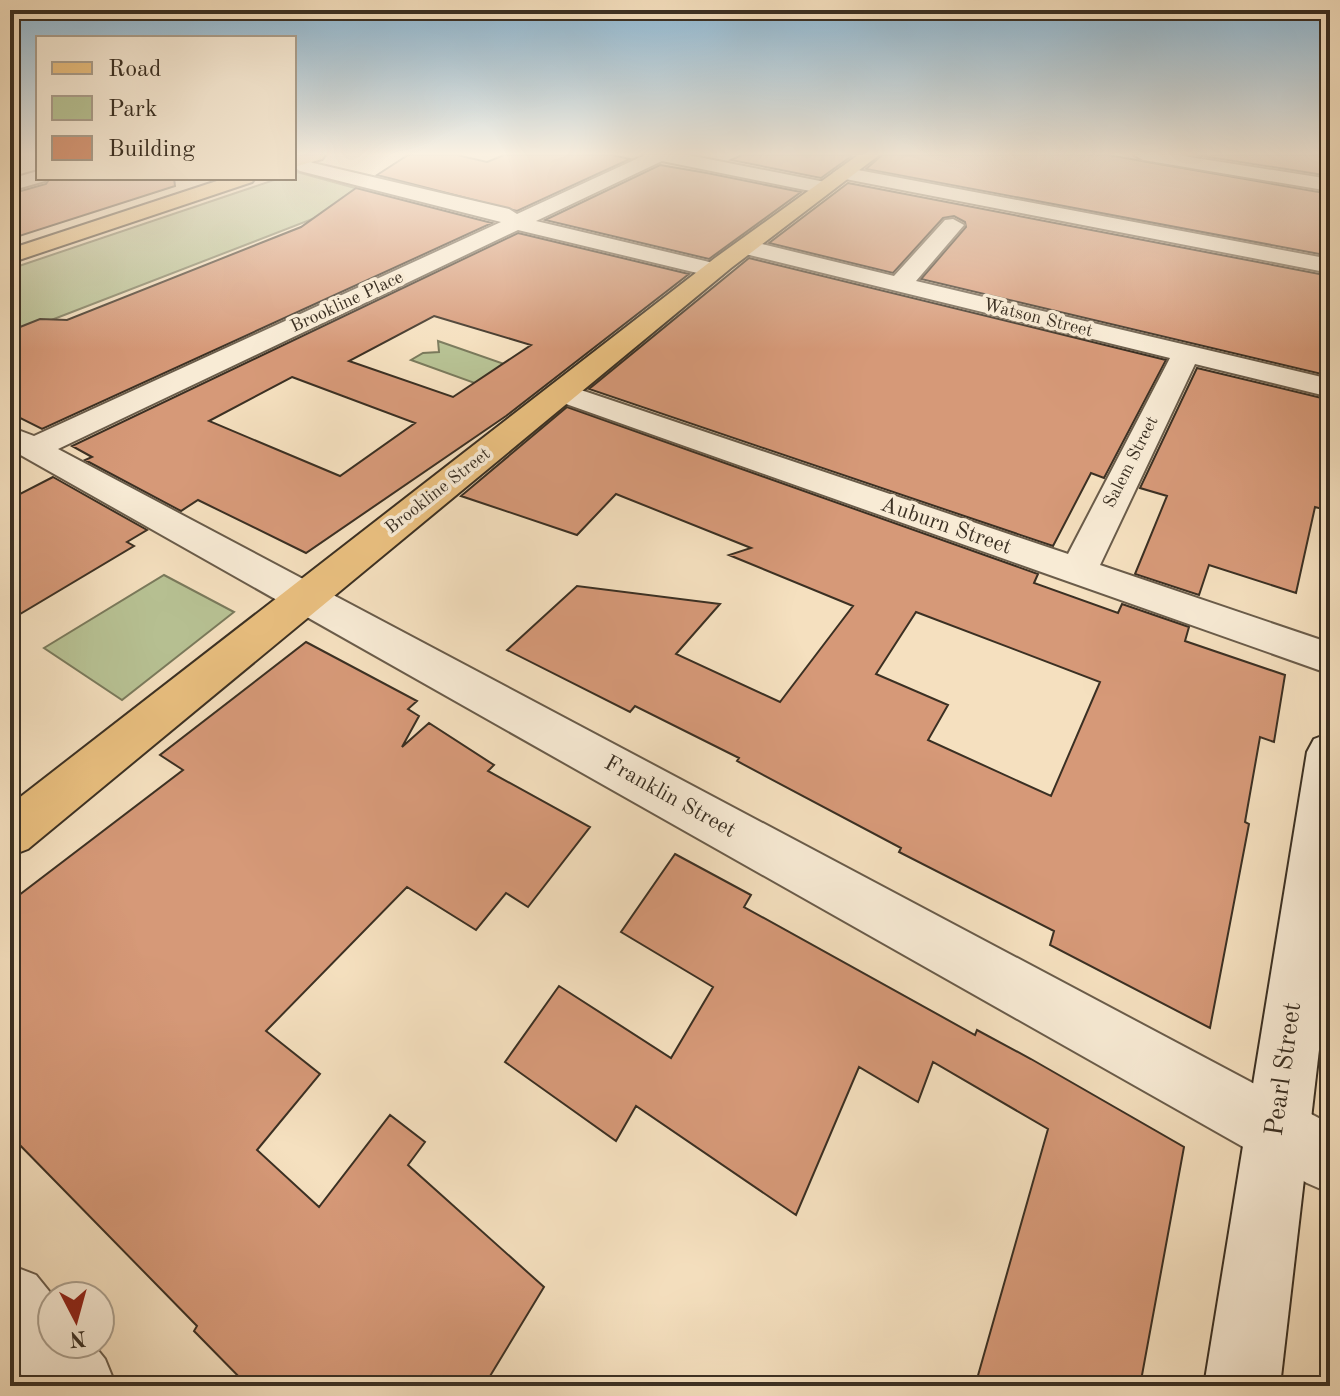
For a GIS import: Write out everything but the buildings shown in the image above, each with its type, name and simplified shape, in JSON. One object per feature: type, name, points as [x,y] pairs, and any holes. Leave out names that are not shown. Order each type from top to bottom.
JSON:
[{"type":"main road","points":[[10,256],[118,220]]},
{"type":"main road","name":"Brookline Street","points":[[10,834],[303,596],[781,220]]},
{"type":"street","points":[[512,220],[714,270]]},
{"type":"street","name":"Brookline Place","points":[[22,442],[522,220]]},
{"type":"street","points":[[1066,220],[1330,266]]},
{"type":"street","points":[[899,285],[953,225]]},
{"type":"street","name":"Watson Street","points":[[745,247],[1330,388]]},
{"type":"street","name":"Salem Street","points":[[1078,571],[1186,354]]},
{"type":"street","name":"Auburn Street","points":[[562,393],[1330,659]]},
{"type":"street","name":"Franklin Street","points":[[22,442],[1303,1145]]},
{"type":"street","name":"Pearl Street","points":[[1242,1386],[1303,1145],[1330,752]]},
{"type":"street","points":[[10,1301],[78,1386]]},
{"type":"green space","points":[[155,220],[309,220],[10,336],[10,269]]},
{"type":"green space","points":[[438,341],[510,366],[480,385],[411,360],[423,353],[439,352]]},
{"type":"green space","points":[[164,575],[234,612],[122,700],[44,648]]}]
